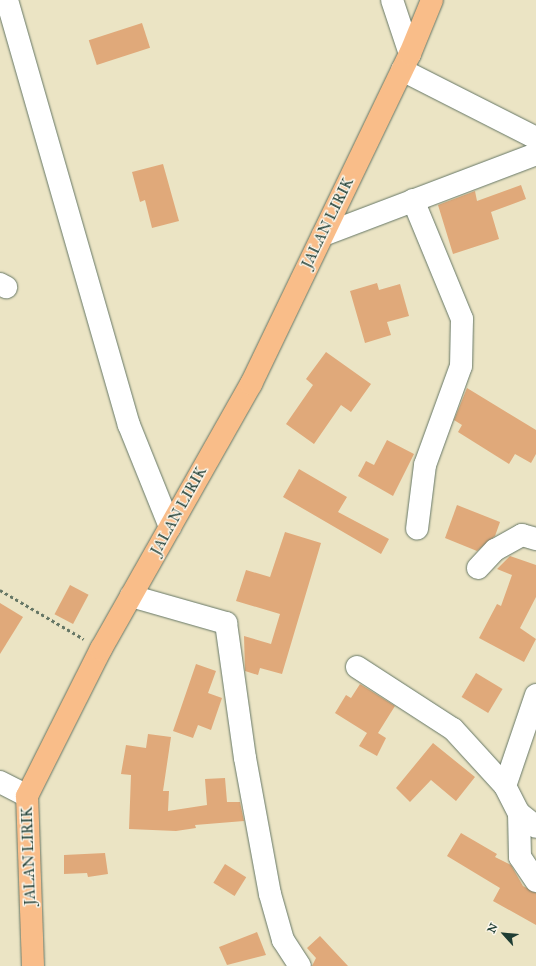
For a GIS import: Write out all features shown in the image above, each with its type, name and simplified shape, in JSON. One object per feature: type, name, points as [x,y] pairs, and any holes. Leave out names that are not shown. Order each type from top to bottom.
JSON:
[{"type":"main road","name":"JALAN LIRIK","points":[[33,966],[27,796],[101,650],[251,384],[406,62],[432,0]]},
{"type":"street","points":[[7,0],[129,425],[170,527]]},
{"type":"street","points":[[392,0],[406,62],[536,138]]},
{"type":"street","points":[[323,234],[536,154]]},
{"type":"street","points":[[413,200],[462,319],[461,366],[425,465],[417,529]]},
{"type":"street","points":[[478,568],[495,550],[522,536],[536,539]]},
{"type":"street","points":[[131,596],[226,623],[244,758],[270,894],[283,940],[300,966]]},
{"type":"street","points":[[357,667],[453,729],[505,786],[519,813],[536,827]]},
{"type":"street","points":[[505,786],[536,695]]},
{"type":"street","points":[[0,782],[27,796]]},
{"type":"street","points":[[519,813],[520,857],[536,882]]},
{"type":"path","points":[[0,590],[101,650]]},
{"type":"building","points":[[142,23],[150,48],[97,65],[89,40]]},
{"type":"building","points":[[163,164],[179,221],[152,228],[145,200],[140,202],[132,172]]},
{"type":"building","points":[[521,185],[526,199],[491,212],[499,239],[453,254],[438,205],[475,191],[477,201]]},
{"type":"building","points":[[377,283],[379,290],[400,284],[409,316],[387,322],[391,335],[365,343],[350,291]]},
{"type":"building","points":[[326,352],[371,384],[351,412],[341,405],[314,444],[286,424],[313,385],[306,379]]},
{"type":"building","points":[[467,388],[536,430],[536,454],[531,463],[515,454],[509,464],[458,432],[462,425],[454,420]]},
{"type":"building","points":[[387,440],[414,454],[393,496],[358,476],[366,461],[374,465]]},
{"type":"building","points":[[299,469],[347,497],[338,512],[389,539],[381,554],[283,497]]},
{"type":"building","points":[[457,505],[500,522],[495,536],[477,551],[445,538]]},
{"type":"building","points":[[285,532],[321,543],[282,674],[260,668],[258,675],[245,671],[244,636],[271,644],[280,614],[236,601],[246,570],[270,577]]},
{"type":"building","points":[[510,556],[536,565],[536,597],[520,628],[536,639],[524,662],[479,638],[497,604],[501,606],[512,575],[497,569]]},
{"type":"building","points":[[70,585],[89,595],[73,624],[55,614]]},
{"type":"building","points":[[0,603],[23,617],[0,654]]},
{"type":"building","points":[[196,664],[216,671],[208,693],[222,698],[211,730],[198,725],[193,738],[173,731]]},
{"type":"building","points":[[476,673],[503,689],[488,713],[462,697]]},
{"type":"building","points":[[360,684],[395,706],[378,733],[386,738],[377,756],[359,746],[367,733],[335,713],[346,695],[351,698]]},
{"type":"building","points":[[148,734],[171,737],[163,791],[169,791],[168,811],[207,805],[205,779],[225,778],[227,802],[240,802],[244,821],[195,825],[196,828],[176,831],[129,829],[131,775],[121,774],[126,745],[146,748]]},
{"type":"building","points":[[433,743],[475,777],[456,801],[431,780],[410,802],[396,788]]},
{"type":"building","points":[[461,833],[497,854],[495,857],[511,865],[523,886],[536,893],[536,925],[493,901],[500,888],[447,856]]},
{"type":"building","points":[[105,853],[108,874],[88,877],[87,873],[64,874],[64,855]]},
{"type":"building","points":[[225,864],[246,877],[235,896],[213,883]]},
{"type":"building","points":[[257,932],[266,955],[227,965],[219,947]]},
{"type":"building","points":[[320,936],[348,966],[312,966],[316,958],[307,948]]}]
